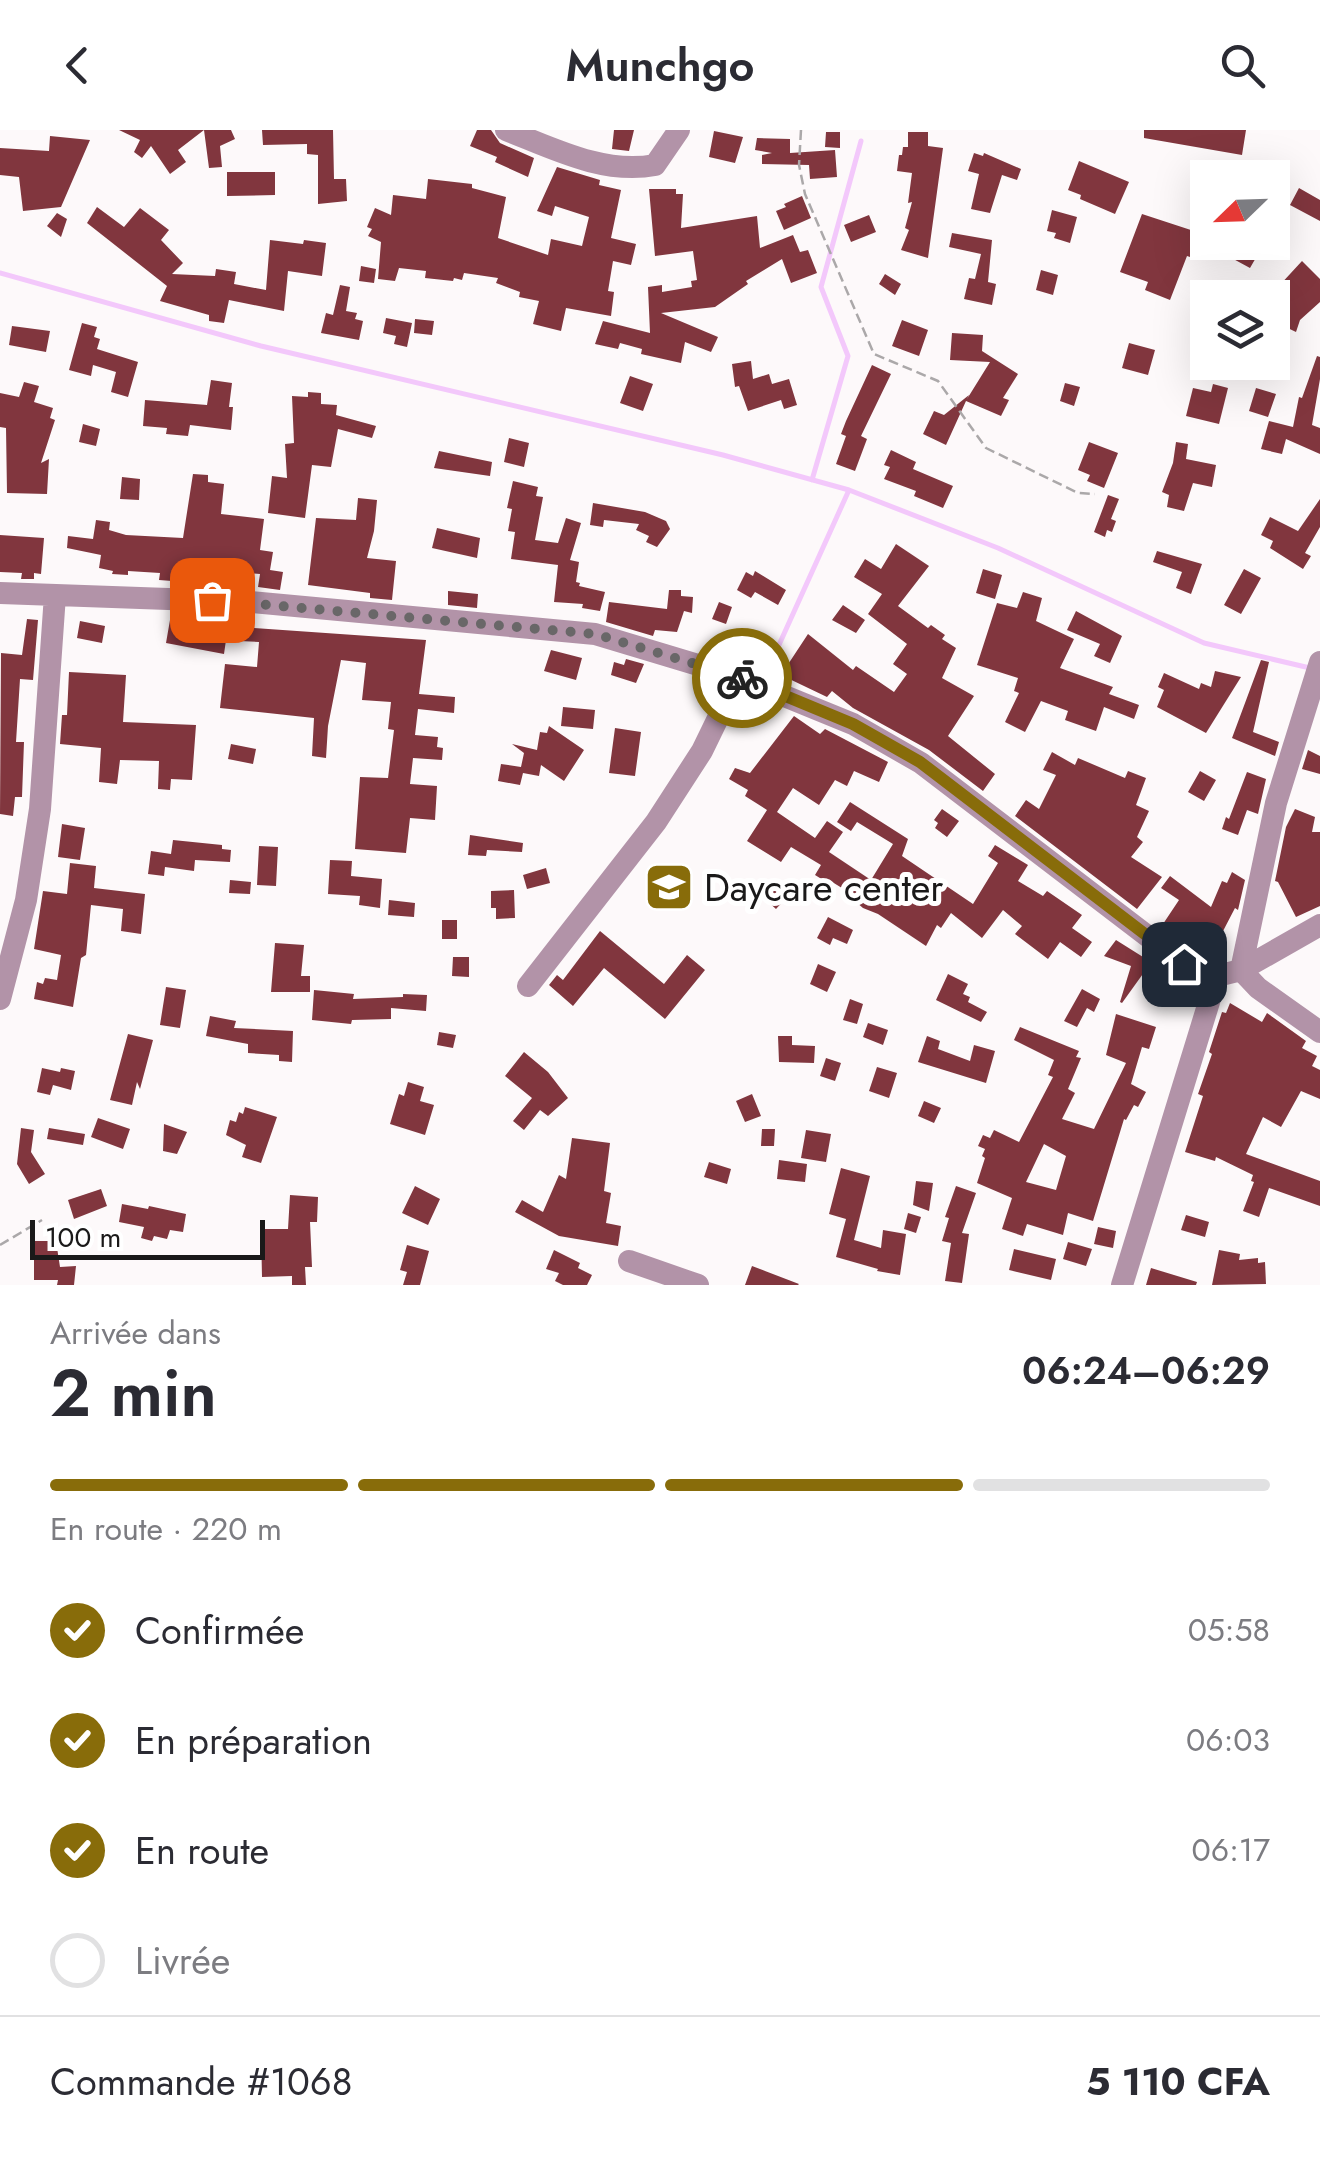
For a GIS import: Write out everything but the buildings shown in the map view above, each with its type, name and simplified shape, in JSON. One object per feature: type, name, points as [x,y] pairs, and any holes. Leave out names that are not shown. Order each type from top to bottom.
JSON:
[{"type":"street","points":[[506,130],[582,160],[639,168],[654,165],[679,130]]},
{"type":"street","points":[[0,593],[252,602],[595,634],[738,677],[853,724],[920,762],[1184,964],[1216,976],[1241,970],[1320,925]]},
{"type":"street","points":[[1,995],[26,900],[40,809],[55,595]]},
{"type":"street","points":[[1241,970],[1276,802],[1318,667]]},
{"type":"street","points":[[528,986],[656,822],[702,751],[738,677]]},
{"type":"street","points":[[1241,970],[1258,988],[1320,1032]]},
{"type":"street","points":[[1122,1285],[1216,976]]},
{"type":"street","points":[[629,1261],[698,1285]]},
{"type":"path","points":[[801,130],[799,165],[804,194],[874,354],[938,381],[986,448],[1078,493],[1095,494]]},
{"type":"path","points":[[0,1245],[42,1220]]},
{"type":"waterway","points":[[812,480],[848,356],[821,287],[861,141]]},
{"type":"waterway","points":[[0,273],[261,346],[723,455],[849,490],[998,548],[1204,643],[1310,668]]},
{"type":"waterway","points":[[769,667],[849,490]]},
{"type":"way so far","points":[[212,600],[595,634],[742,678]]},
{"type":"place","name":"Daycare center","points":[[669,887]]},
{"type":"route","points":[[742,678],[853,724],[920,762],[1184,964]]}]
